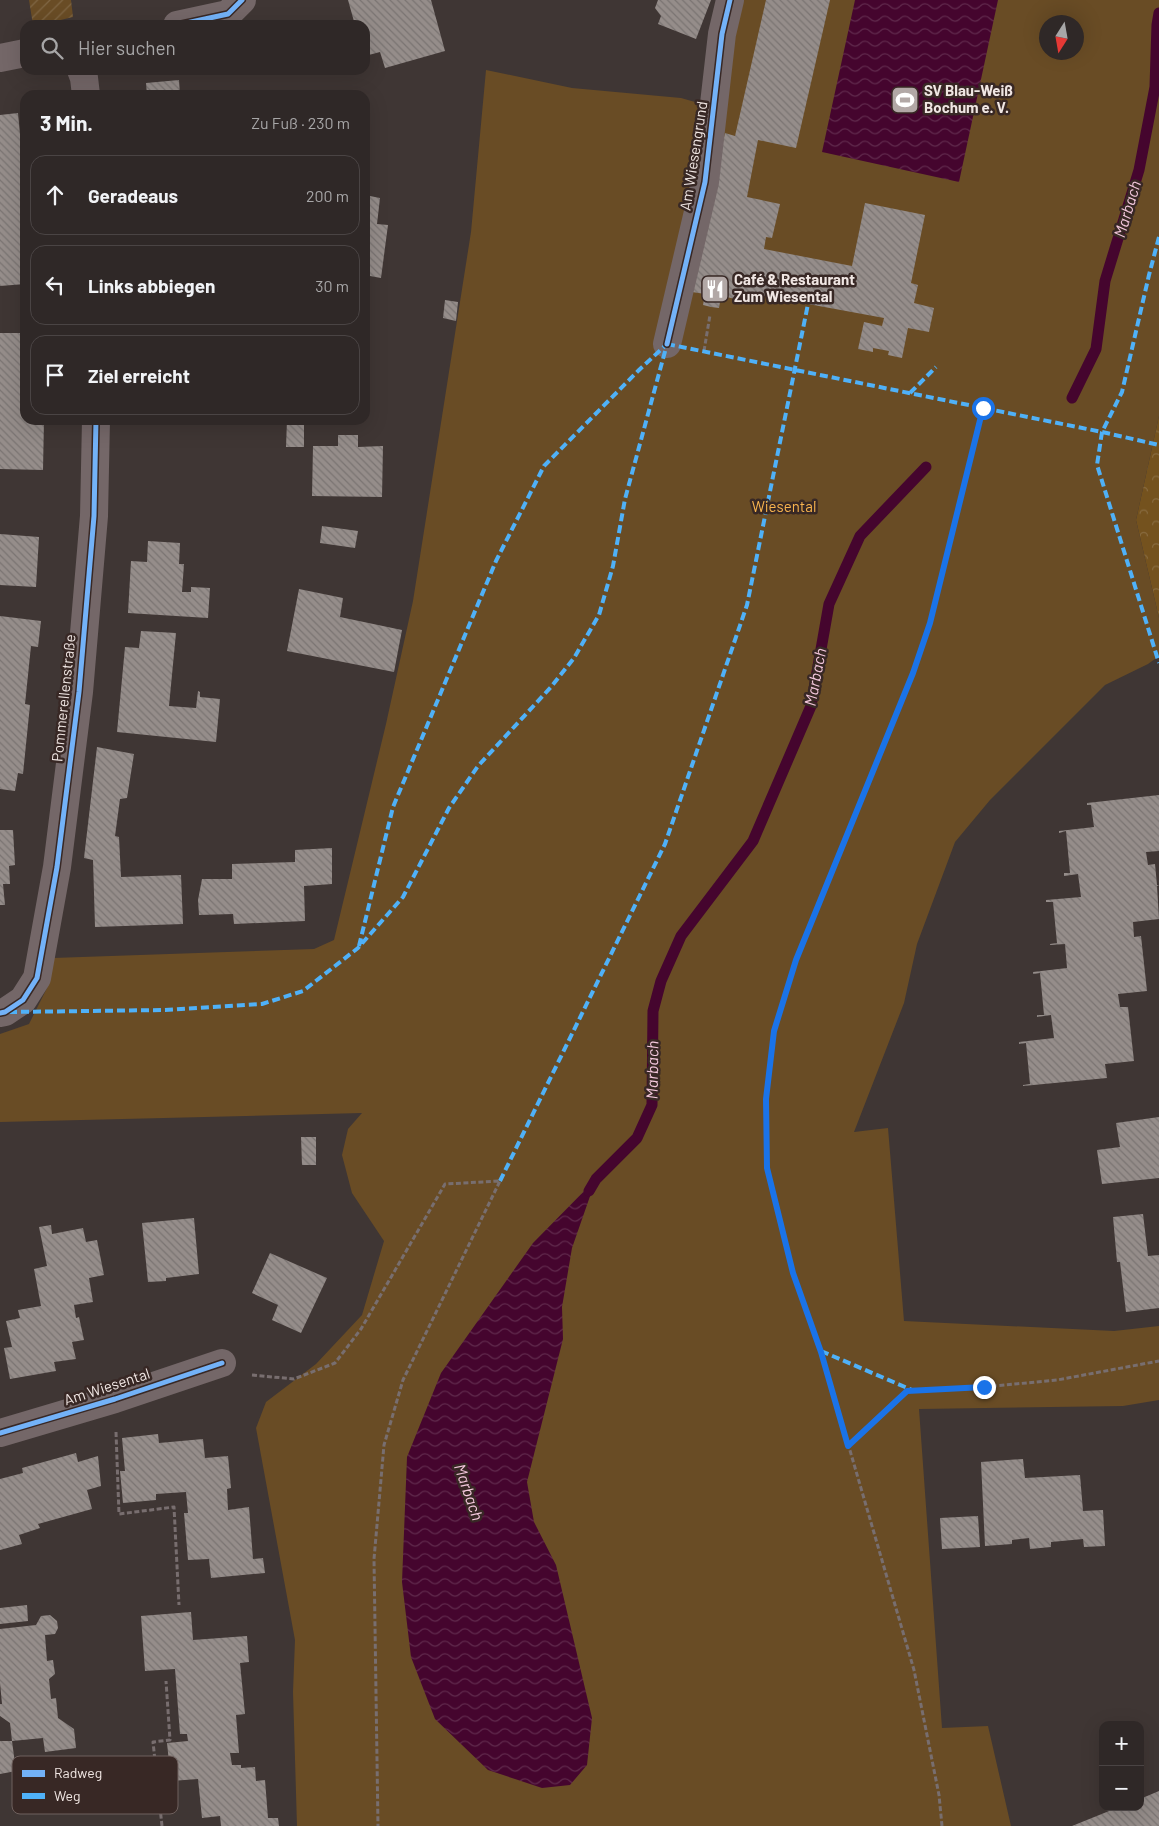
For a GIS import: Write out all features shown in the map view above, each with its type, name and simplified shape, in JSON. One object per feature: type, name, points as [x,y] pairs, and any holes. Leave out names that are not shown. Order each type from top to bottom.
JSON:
[{"type":"street","points":[[200,20],[228,14],[242,0]]},
{"type":"street","name":"Am Wiesengrund","points":[[667,344],[705,182],[722,34],[730,0]]},
{"type":"street","points":[[0,58],[20,54]]},
{"type":"street","points":[[83,75],[85,90]]},
{"type":"street","name":"Pommerellenstraße","points":[[0,1013],[6,1012],[23,1000],[37,978],[57,867],[79,692],[94,516],[96,425]]},
{"type":"street","name":"Am Wiesental","points":[[0,1433],[115,1399],[222,1363]]},
{"type":"path","points":[[704,352],[711,307]]},
{"type":"path","points":[[942,1826],[940,1795],[914,1670],[821,1352],[793,1273],[767,1168],[766,1099],[774,1031],[796,960],[913,673],[930,623],[983,408]]},
{"type":"path","points":[[222,1363],[243,1374],[294,1378],[335,1363],[361,1329],[445,1184],[500,1181],[403,1380],[384,1445],[374,1559],[378,1826]]},
{"type":"path","points":[[848,1446],[907,1391],[984,1387],[1057,1380],[1159,1361]]},
{"type":"path","points":[[115,1399],[119,1514],[174,1507],[179,1605]]},
{"type":"path","points":[[154,1756],[153,1742],[170,1740],[166,1681]]},
{"type":"green space","points":[[29,0],[71,0],[73,17],[61,20],[32,20]]},
{"type":"green space","name":"Wiesental","points":[[728,0],[1159,0],[1159,416],[1136,520],[1159,618],[1159,656],[1148,664],[1105,685],[990,800],[955,842],[917,944],[904,1003],[854,1132],[888,1128],[904,1321],[1114,1331],[1159,1326],[1159,1400],[1123,1406],[919,1409],[942,1728],[988,1726],[1011,1826],[297,1826],[293,1692],[295,1640],[256,1428],[266,1402],[316,1364],[362,1315],[384,1241],[352,1193],[342,1155],[348,1129],[362,1113],[0,1122],[0,1034],[29,1024],[47,988],[53,958],[314,949],[334,940],[386,724],[413,601],[471,232],[486,70],[572,88],[681,98],[702,104]]},
{"type":"green space","points":[[1159,416],[1159,618],[1136,520]]},
{"type":"water","name":"SV Blau-Weiß Bochum e. V.","points":[[855,0],[998,0],[959,182],[822,152]]},
{"type":"water","points":[[596,1179],[572,1248],[562,1307],[563,1339],[527,1482],[534,1522],[556,1565],[592,1718],[587,1765],[570,1785],[542,1788],[488,1770],[435,1719],[411,1657],[402,1582],[407,1457],[441,1373],[533,1243]]},
{"type":"building","points":[[348,0],[431,0],[445,51],[385,68],[380,52],[370,55],[370,20],[354,20]]},
{"type":"building","points":[[658,0],[711,0],[696,39],[658,24],[661,16],[655,8]]},
{"type":"building","points":[[766,0],[830,0],[796,148],[758,140],[747,197],[780,204],[772,238],[766,237],[764,249],[852,266],[865,203],[925,215],[911,283],[918,285],[914,303],[934,308],[929,332],[908,328],[902,358],[888,355],[889,351],[873,348],[873,352],[858,349],[864,322],[882,326],[884,318],[738,291],[736,299],[721,296],[719,308],[711,307],[703,305],[705,294],[692,292],[725,133],[735,136]]},
{"type":"building","points":[[179,80],[180,90],[147,90],[146,83]]},
{"type":"building","points":[[18,113],[20,134],[20,284],[0,286],[0,115]]},
{"type":"building","points":[[370,196],[380,198],[377,224],[388,225],[381,278],[370,276]]},
{"type":"building","points":[[445,300],[458,302],[456,321],[443,318]]},
{"type":"building","points":[[0,333],[20,333],[20,425],[44,425],[43,470],[0,469]]},
{"type":"building","points":[[287,425],[304,425],[304,447],[286,447]]},
{"type":"building","points":[[338,435],[358,435],[358,447],[383,446],[382,497],[312,496],[313,446],[338,446]]},
{"type":"building","points":[[322,526],[358,531],[355,548],[320,543]]},
{"type":"building","points":[[0,534],[39,537],[36,587],[0,585]]},
{"type":"building","points":[[148,541],[180,543],[179,564],[184,564],[182,592],[191,592],[191,587],[210,588],[208,618],[128,613],[131,561],[147,562]]},
{"type":"building","points":[[299,589],[343,598],[340,617],[402,630],[394,672],[287,651]]},
{"type":"building","points":[[0,616],[41,621],[38,647],[31,646],[25,704],[30,705],[23,774],[18,773],[15,791],[0,789]]},
{"type":"building","points":[[141,631],[176,633],[169,706],[196,708],[198,691],[200,692],[200,697],[220,699],[216,742],[117,732],[125,647],[139,648]]},
{"type":"building","points":[[97,747],[134,754],[127,798],[120,799],[115,836],[119,837],[121,877],[181,875],[183,924],[95,927],[93,860],[84,858]]},
{"type":"building","points":[[1159,795],[1159,851],[1146,852],[1148,865],[1155,864],[1157,885],[1159,885],[1157,886],[1159,919],[1133,922],[1134,937],[1141,936],[1147,991],[1118,994],[1120,1007],[1128,1007],[1134,1061],[1105,1064],[1107,1078],[1023,1086],[1030,1084],[1026,1043],[1019,1044],[1019,1042],[1054,1038],[1051,1015],[1037,1017],[1037,1015],[1044,1015],[1040,973],[1033,974],[1033,972],[1067,968],[1065,944],[1050,945],[1057,943],[1053,902],[1046,902],[1046,900],[1081,897],[1078,874],[1064,876],[1064,873],[1070,873],[1066,831],[1059,833],[1059,831],[1094,827],[1091,805],[1087,805],[1087,803]]},
{"type":"building","points":[[0,830],[13,830],[15,865],[9,866],[10,884],[3,884],[5,905],[0,905]]},
{"type":"building","points":[[332,848],[332,884],[304,886],[305,921],[234,924],[233,914],[199,915],[198,900],[202,879],[232,879],[232,864],[295,862],[295,850]]},
{"type":"building","points":[[1159,1117],[1159,1178],[1102,1184],[1097,1150],[1120,1147],[1116,1123]]},
{"type":"building","points":[[301,1137],[316,1137],[316,1165],[302,1165]]},
{"type":"building","points":[[1143,1214],[1148,1256],[1159,1255],[1159,1308],[1126,1312],[1120,1262],[1117,1262],[1113,1217]]},
{"type":"building","points":[[194,1218],[199,1274],[166,1278],[166,1281],[148,1282],[142,1223]]},
{"type":"building","points":[[51,1225],[52,1234],[83,1228],[86,1242],[97,1240],[104,1275],[89,1278],[93,1302],[74,1305],[76,1318],[79,1317],[84,1340],[72,1342],[76,1359],[54,1362],[56,1371],[10,1379],[4,1348],[12,1347],[6,1321],[20,1318],[18,1310],[41,1306],[34,1269],[47,1266],[39,1227]]},
{"type":"building","points":[[270,1253],[327,1278],[301,1333],[272,1320],[278,1305],[252,1293]]},
{"type":"building","points":[[158,1434],[159,1443],[203,1439],[205,1458],[228,1456],[231,1488],[227,1489],[228,1510],[249,1507],[253,1559],[263,1558],[265,1573],[211,1578],[209,1559],[188,1560],[184,1513],[188,1513],[186,1492],[156,1494],[156,1500],[123,1503],[120,1471],[125,1471],[122,1438]]},
{"type":"building","points":[[76,1453],[78,1462],[98,1456],[101,1486],[87,1490],[92,1509],[38,1524],[40,1528],[19,1535],[22,1544],[0,1550],[0,1479],[23,1473],[22,1468]]},
{"type":"building","points":[[1023,1459],[1025,1478],[1080,1475],[1083,1511],[1103,1510],[1105,1546],[1084,1547],[1083,1539],[1051,1542],[1051,1547],[1030,1549],[1029,1538],[1012,1540],[1012,1544],[985,1546],[981,1462]]},
{"type":"building","points":[[978,1516],[980,1547],[942,1549],[940,1518]]},
{"type":"building","points":[[27,1605],[28,1621],[0,1624],[0,1608]]},
{"type":"building","points":[[191,1612],[193,1640],[247,1636],[249,1662],[240,1663],[245,1714],[236,1715],[239,1753],[230,1753],[232,1765],[241,1765],[241,1768],[255,1767],[256,1781],[265,1780],[268,1818],[278,1818],[279,1826],[221,1826],[220,1816],[202,1818],[198,1779],[178,1780],[178,1756],[168,1756],[167,1743],[188,1741],[187,1734],[180,1734],[175,1669],[145,1671],[141,1616]]},
{"type":"building","points":[[50,1615],[57,1621],[58,1628],[55,1634],[45,1635],[47,1661],[53,1660],[55,1674],[49,1679],[51,1699],[56,1698],[58,1718],[74,1729],[76,1748],[45,1752],[43,1738],[12,1741],[10,1723],[0,1716],[0,1704],[2,1704],[0,1629],[36,1625],[41,1616]]},
{"type":"building","points":[[0,1741],[12,1741],[14,1756],[12,1756],[12,1772],[0,1774]]},
{"type":"building","points":[[1159,1791],[1159,1826],[1072,1826],[1109,1811],[1144,1811],[1144,1797]]},
{"type":"waterway","name":"Marbach","points":[[1072,398],[1096,349],[1105,281],[1139,170],[1155,87],[1159,13]]},
{"type":"waterway","name":"Marbach","points":[[589,1191],[596,1179],[637,1138],[652,1105],[653,1011],[661,981],[681,936],[753,841],[811,706],[829,604],[860,536],[926,467]]},
{"type":"marked path","points":[[1159,237],[1122,392],[1102,432],[1097,465],[1159,663]]},
{"type":"marked path","points":[[500,1181],[665,844],[747,605],[808,304]]},
{"type":"marked path","points":[[667,344],[1159,445]]},
{"type":"marked path","points":[[359,946],[393,807],[496,561],[544,466],[667,344]]},
{"type":"marked path","points":[[9,1012],[165,1010],[262,1004],[303,991],[358,948],[403,897],[449,808],[478,766],[551,687],[574,658],[599,615],[613,566],[625,499],[667,344]]},
{"type":"marked path","points":[[910,393],[936,367]]},
{"type":"marked path","points":[[821,1351],[912,1390]]},
{"type":"cycle path","points":[[200,20],[228,14],[242,0]]},
{"type":"cycle path","points":[[667,344],[705,182],[722,34],[730,0]]},
{"type":"cycle path","points":[[0,1013],[5,1012],[23,1000],[37,978],[57,867],[79,692],[94,516],[96,425]]},
{"type":"cycle path","points":[[0,1433],[115,1399],[222,1363]]},
{"type":"place","name":"SV Blau-Weiß Bochum e. V.","points":[[905,100]]},
{"type":"place","name":"Café & Restaurant Zum Wiesental","points":[[715,289]]},
{"type":"route","points":[[983,408],[930,623],[913,673],[796,960],[774,1031],[766,1099],[767,1168],[793,1273],[821,1352],[848,1446],[907,1391],[984,1387]]}]
